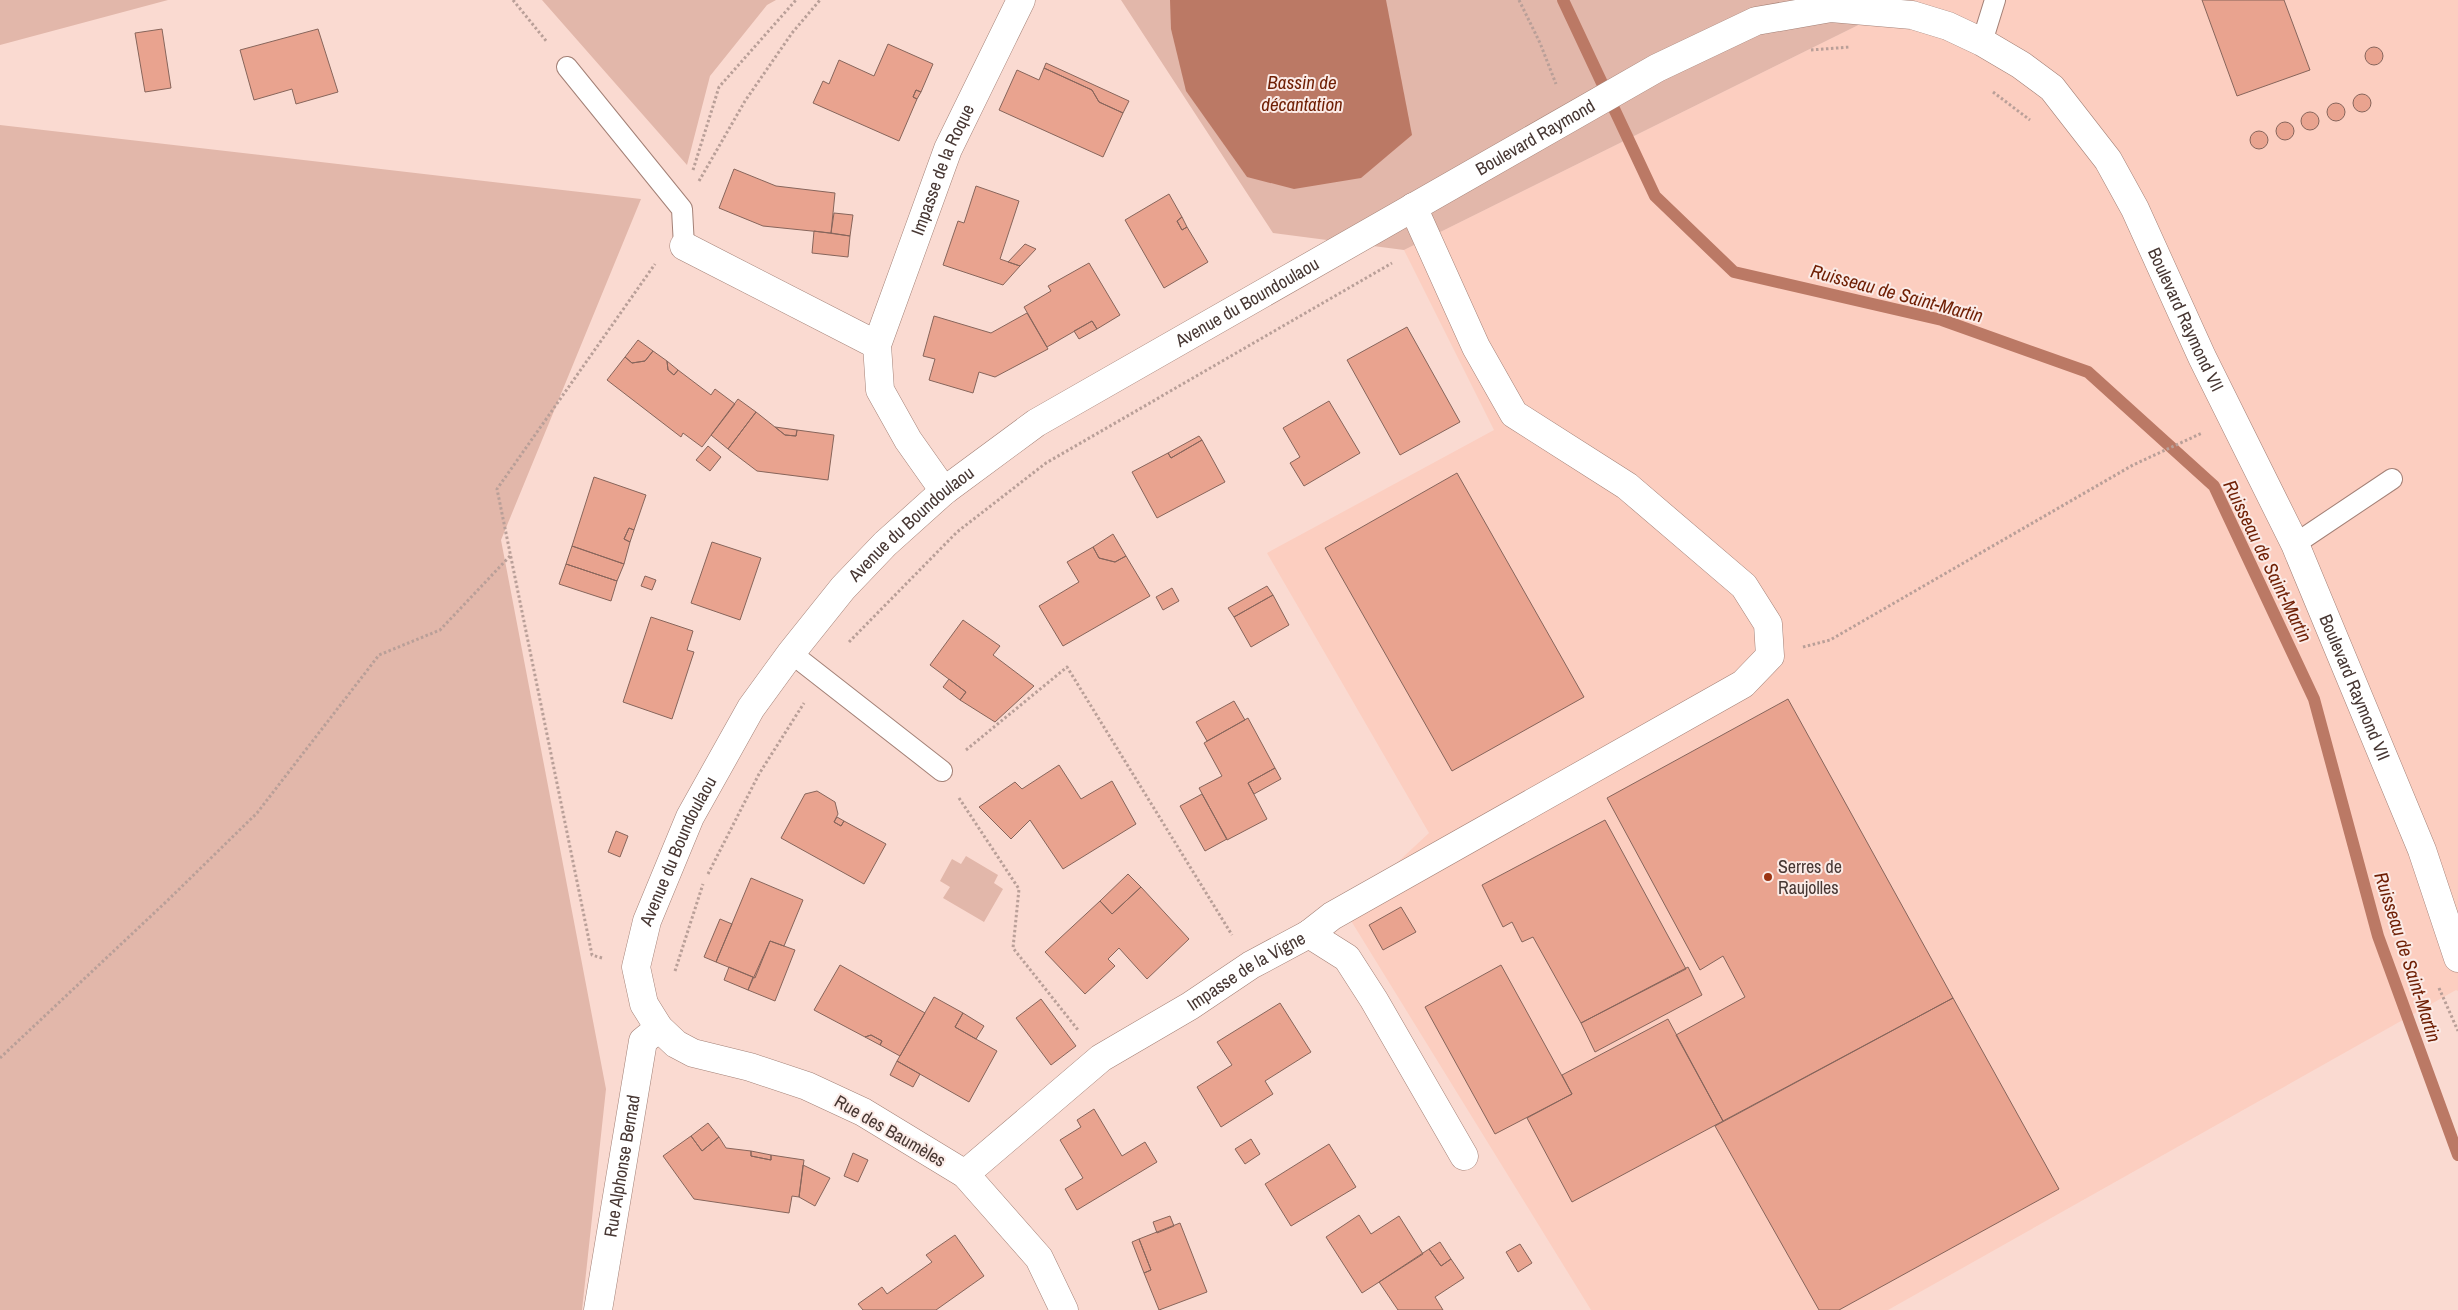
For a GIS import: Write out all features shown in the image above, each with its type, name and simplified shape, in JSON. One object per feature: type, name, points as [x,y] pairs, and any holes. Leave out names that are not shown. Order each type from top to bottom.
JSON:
[{"type":"street","name":"Impasse de la Roque","points":[[944,491],[908,440],[880,390],[877,345],[948,149],[1021,0]]},
{"type":"street","name":"Boulevard Raymond VII","points":[[1657,68],[1756,21],[1832,4],[1910,8],[1982,42],[2021,65],[2052,88],[2108,160],[2135,209],[2202,357],[2295,544],[2422,850],[2458,956]]},
{"type":"street","name":"Boulevard Raymond","points":[[1413,207],[1657,68]]},
{"type":"street","points":[[1309,934],[1332,916],[1743,684],[1770,656],[1768,624],[1744,586],[1626,486],[1514,414],[1476,347],[1413,207]]},
{"type":"street","name":"Avenue du Boundoulaou","points":[[659,1028],[644,1004],[636,967],[647,921],[690,817],[751,708],[791,653],[849,581],[885,544],[944,491],[1036,423],[1413,207]]},
{"type":"street","points":[[684,246],[877,345]]},
{"type":"street","name":"Impasse de la Vigne","points":[[965,1174],[1101,1058],[1190,1006],[1251,966],[1309,934],[1347,958],[1374,1000],[1464,1156]]},
{"type":"street","name":"Rue des Baumèles","points":[[659,1028],[676,1044],[693,1053],[750,1067],[807,1086],[863,1112],[965,1174],[1039,1258],[1064,1310]]},
{"type":"street","name":"Rue Alphonse Bernad","points":[[598,1310],[643,1041],[659,1028]]},
{"type":"lane","points":[[1982,42],[1995,0]]},
{"type":"lane","points":[[567,67],[682,210],[684,246]]},
{"type":"lane","points":[[2295,544],[2392,479]]},
{"type":"lane","points":[[791,653],[942,771]]},
{"type":"path","points":[[513,0],[567,67]]},
{"type":"path","points":[[682,210],[702,137],[719,86],[796,0]]},
{"type":"path","points":[[682,210],[745,100],[792,33],[820,0]]},
{"type":"path","points":[[1519,0],[1540,43],[1568,118]]},
{"type":"path","points":[[1801,50],[1857,47]]},
{"type":"path","points":[[1991,91],[2038,126]]},
{"type":"path","points":[[676,975],[675,967],[706,878],[759,774],[820,676],[856,634],[957,532],[1046,463],[1428,241]]},
{"type":"path","points":[[636,967],[592,955],[496,489],[654,264],[684,246]]},
{"type":"path","points":[[1770,656],[1830,640],[2133,465],[2207,431]]},
{"type":"path","points":[[0,1058],[168,900],[257,813],[378,655],[440,630],[510,556]]},
{"type":"path","points":[[1101,1058],[1013,948],[1019,889],[942,771],[1067,667],[1251,966]]},
{"type":"path","points":[[2438,986],[2458,1031]]},
{"type":"shaded area","points":[[0,0],[168,0],[0,45]]},
{"type":"shaded area","points":[[542,0],[776,0],[767,5],[710,76],[687,165]]},
{"type":"shaded area","points":[[1121,0],[1909,0],[1404,250],[1273,233]]},
{"type":"shaded area","points":[[1909,0],[2458,0],[2458,991],[2456,990],[1888,1310],[1591,1310],[1345,911],[1429,833],[1267,553],[1494,430],[1404,250]]},
{"type":"shaded area","points":[[0,125],[641,199],[501,540],[606,1089],[582,1310],[0,1310]]},
{"type":"shaded area","points":[[966,856],[998,875],[994,883],[1003,889],[984,922],[943,898],[950,887],[940,881],[952,859],[961,864]]},
{"type":"water","name":"Bassin de décantation","points":[[1170,0],[1386,0],[1412,135],[1361,178],[1294,189],[1247,177],[1186,91],[1171,29]]},
{"type":"building","points":[[2202,0],[2284,0],[2310,70],[2237,96]]},
{"type":"building","points":[[162,29],[171,88],[145,92],[135,33]]},
{"type":"building","points":[[318,29],[338,92],[296,104],[292,89],[254,100],[240,50]]},
{"type":"building","points":[[888,44],[933,64],[921,92],[916,90],[913,97],[917,99],[899,141],[813,103],[823,81],[829,84],[839,60],[874,76]]},
{"type":"building","points":[[2370,47],[2378,47],[2383,52],[2381,63],[2370,65],[2365,60],[2365,52]]},
{"type":"building","points":[[1046,63],[1129,101],[1123,113],[1099,102],[1092,90],[1044,68]]},
{"type":"building","points":[[1044,68],[1092,90],[1099,102],[1123,113],[1103,157],[999,110],[1017,70],[1039,80]]},
{"type":"building","points":[[916,90],[921,92],[917,99],[913,97]]},
{"type":"building","points":[[2358,94],[2366,94],[2371,99],[2369,110],[2358,112],[2353,107],[2353,99]]},
{"type":"building","points":[[2332,103],[2340,103],[2345,108],[2343,119],[2332,121],[2327,116],[2327,108]]},
{"type":"building","points":[[2306,112],[2314,112],[2319,117],[2317,128],[2306,130],[2301,125],[2301,117]]},
{"type":"building","points":[[2281,122],[2289,122],[2294,127],[2292,138],[2281,140],[2276,135],[2276,127]]},
{"type":"building","points":[[2255,131],[2263,131],[2268,136],[2266,147],[2255,149],[2250,144],[2250,136]]},
{"type":"building","points":[[734,169],[776,186],[835,193],[831,233],[763,226],[719,208]]},
{"type":"building","points":[[976,186],[1019,201],[1000,259],[1020,266],[1003,285],[943,265],[958,221],[964,223]]},
{"type":"building","points":[[1169,194],[1182,217],[1177,221],[1182,230],[1187,227],[1208,262],[1164,288],[1125,220]]},
{"type":"building","points":[[834,213],[853,215],[850,236],[831,233]]},
{"type":"building","points":[[1182,217],[1187,227],[1182,230],[1177,221]]},
{"type":"building","points":[[814,231],[850,236],[848,257],[812,253]]},
{"type":"building","points":[[1025,244],[1036,249],[1020,266],[1008,262]]},
{"type":"building","points":[[1089,263],[1120,315],[1097,329],[1092,321],[1047,347],[1024,307],[1051,291],[1048,286]]},
{"type":"building","points":[[1027,313],[1048,349],[995,377],[979,372],[973,393],[929,380],[935,359],[923,356],[934,316],[991,333]]},
{"type":"building","points":[[1092,321],[1097,329],[1079,339],[1074,331]]},
{"type":"building","points":[[1407,327],[1460,422],[1400,455],[1347,360]]},
{"type":"building","points":[[638,340],[653,351],[645,361],[632,363],[625,357]]},
{"type":"building","points":[[653,351],[667,361],[668,370],[674,375],[678,370],[711,395],[715,389],[735,404],[702,447],[683,433],[681,437],[607,380],[625,357],[632,363],[645,361]]},
{"type":"building","points":[[667,361],[678,370],[674,375],[668,370]]},
{"type":"building","points":[[738,399],[756,412],[728,449],[711,435]]},
{"type":"building","points":[[1329,401],[1360,453],[1304,486],[1290,463],[1300,457],[1283,428]]},
{"type":"building","points":[[756,412],[785,435],[796,436],[797,430],[834,435],[828,480],[757,471],[728,449]]},
{"type":"building","points":[[775,427],[797,430],[796,436],[785,435]]},
{"type":"building","points":[[1199,436],[1202,440],[1171,458],[1168,453]]},
{"type":"building","points":[[1202,440],[1225,482],[1157,518],[1132,472],[1168,453],[1171,458]]},
{"type":"building","points":[[708,446],[721,457],[710,471],[696,460]]},
{"type":"building","points":[[1457,473],[1584,697],[1452,771],[1325,548]]},
{"type":"building","points":[[594,477],[646,495],[634,530],[629,528],[624,539],[630,542],[624,564],[572,546]]},
{"type":"building","points":[[629,528],[634,530],[630,542],[624,539]]},
{"type":"building","points":[[1113,534],[1126,556],[1115,562],[1099,558],[1093,547]]},
{"type":"building","points":[[712,542],[761,558],[740,620],[691,603]]},
{"type":"building","points":[[572,546],[624,564],[617,581],[566,564]]},
{"type":"building","points":[[1093,547],[1099,558],[1115,562],[1126,556],[1150,596],[1063,646],[1039,606],[1079,582],[1067,562]]},
{"type":"building","points":[[566,564],[617,581],[611,601],[559,584]]},
{"type":"building","points":[[645,576],[656,580],[652,590],[641,586]]},
{"type":"building","points":[[1267,586],[1273,595],[1234,617],[1228,608]]},
{"type":"building","points":[[1172,588],[1179,601],[1163,610],[1156,597]]},
{"type":"building","points":[[1273,595],[1289,625],[1251,647],[1234,617]]},
{"type":"building","points":[[651,617],[693,631],[687,650],[694,652],[672,719],[623,702]]},
{"type":"building","points":[[963,620],[1000,646],[993,655],[1034,686],[995,722],[960,700],[966,692],[930,665]]},
{"type":"building","points":[[949,679],[966,692],[960,700],[943,687]]},
{"type":"building","name":"Serres de Raujolles","points":[[1788,699],[1953,998],[1723,1121],[1676,1035],[1745,997],[1723,956],[1700,970],[1607,798]]},
{"type":"building","points":[[1234,701],[1245,720],[1207,741],[1196,722]]},
{"type":"building","points":[[1248,718],[1275,768],[1248,783],[1267,819],[1227,840],[1199,788],[1222,776],[1204,743]]},
{"type":"building","points":[[1059,765],[1081,799],[1112,781],[1136,824],[1063,869],[1030,820],[1011,839],[979,807],[1015,782],[1022,789]]},
{"type":"building","points":[[1275,768],[1281,779],[1254,794],[1248,783]]},
{"type":"building","points":[[817,791],[835,802],[838,814],[834,822],[841,826],[844,821],[886,844],[864,884],[781,838],[805,794]]},
{"type":"building","points":[[1202,794],[1227,839],[1205,851],[1180,806]]},
{"type":"building","points":[[837,817],[844,821],[841,826],[834,822]]},
{"type":"building","points":[[1605,820],[1686,969],[1581,1023],[1533,937],[1522,942],[1512,922],[1503,927],[1482,885]]},
{"type":"building","points":[[616,831],[628,836],[620,857],[608,852]]},
{"type":"building","points":[[1128,874],[1141,887],[1112,914],[1100,901]]},
{"type":"building","points":[[751,878],[803,900],[784,946],[770,941],[755,978],[716,962]]},
{"type":"building","points":[[1141,887],[1189,939],[1147,979],[1119,948],[1108,959],[1115,966],[1085,994],[1045,952],[1100,901],[1112,914]]},
{"type":"building","points":[[1401,907],[1416,932],[1383,950],[1369,925]]},
{"type":"building","points":[[720,919],[732,924],[716,962],[704,957]]},
{"type":"building","points":[[770,941],[795,950],[775,1001],[748,990]]},
{"type":"building","points":[[840,965],[925,1013],[900,1056],[880,1045],[882,1041],[871,1035],[865,1037],[814,1010]]},
{"type":"building","points":[[1501,965],[1572,1094],[1495,1134],[1425,1007]]},
{"type":"building","points":[[729,967],[753,977],[748,990],[724,980]]},
{"type":"building","points":[[1688,967],[1702,995],[1595,1052],[1581,1023]]},
{"type":"building","points":[[934,997],[963,1013],[955,1027],[997,1051],[969,1102],[897,1061]]},
{"type":"building","points":[[1953,998],[2059,1189],[1839,1310],[1819,1310],[1715,1126]]},
{"type":"building","points":[[1041,999],[1076,1046],[1051,1065],[1016,1018]]},
{"type":"building","points":[[1280,1003],[1311,1052],[1265,1081],[1273,1094],[1221,1127],[1197,1087],[1232,1065],[1217,1042]]},
{"type":"building","points":[[963,1013],[984,1026],[976,1039],[955,1027]]},
{"type":"building","points":[[1668,1019],[1723,1121],[1572,1202],[1527,1118],[1572,1094],[1562,1075]]},
{"type":"building","points":[[871,1035],[882,1041],[880,1045],[865,1037]]},
{"type":"building","points":[[897,1061],[920,1074],[913,1087],[890,1075]]},
{"type":"building","points":[[1094,1109],[1122,1156],[1145,1142],[1157,1162],[1077,1210],[1065,1189],[1083,1178],[1060,1140],[1081,1127],[1077,1120]]},
{"type":"building","points":[[708,1123],[719,1137],[702,1151],[691,1136]]},
{"type":"building","points":[[691,1136],[702,1151],[719,1137],[726,1148],[751,1151],[751,1156],[771,1160],[771,1155],[804,1160],[799,1197],[792,1196],[789,1213],[694,1199],[663,1156]]},
{"type":"building","points":[[1251,1139],[1260,1154],[1245,1164],[1235,1149]]},
{"type":"building","points":[[1329,1144],[1356,1187],[1291,1226],[1265,1184]]},
{"type":"building","points":[[751,1151],[771,1155],[771,1160],[751,1156]]},
{"type":"building","points":[[853,1153],[868,1160],[858,1182],[844,1176]]},
{"type":"building","points":[[803,1165],[830,1178],[815,1206],[799,1197]]},
{"type":"building","points":[[1359,1215],[1371,1234],[1399,1216],[1423,1254],[1362,1293],[1326,1237]]},
{"type":"building","points":[[1170,1216],[1174,1226],[1157,1233],[1153,1222]]},
{"type":"building","points":[[1180,1223],[1207,1292],[1159,1310],[1144,1273],[1151,1270],[1139,1239]]},
{"type":"building","points":[[955,1235],[984,1276],[936,1310],[863,1310],[858,1304],[882,1287],[887,1294],[932,1262],[926,1255]]},
{"type":"building","points":[[1139,1239],[1151,1270],[1144,1273],[1132,1242]]},
{"type":"building","points":[[1440,1242],[1451,1259],[1441,1266],[1429,1249]]},
{"type":"building","points":[[1520,1244],[1532,1263],[1518,1272],[1506,1252]]},
{"type":"building","points":[[1429,1249],[1441,1266],[1451,1259],[1464,1278],[1435,1297],[1443,1310],[1398,1310],[1379,1282]]},
{"type":"waterway","name":"Ruisseau de Saint-Martin","points":[[1563,0],[1655,196],[1734,272],[1942,320],[2088,372],[2214,486],[2314,699],[2378,936],[2458,1155]]},
{"type":"place","name":"Serres de Raujolles","points":[[1768,877]]}]
